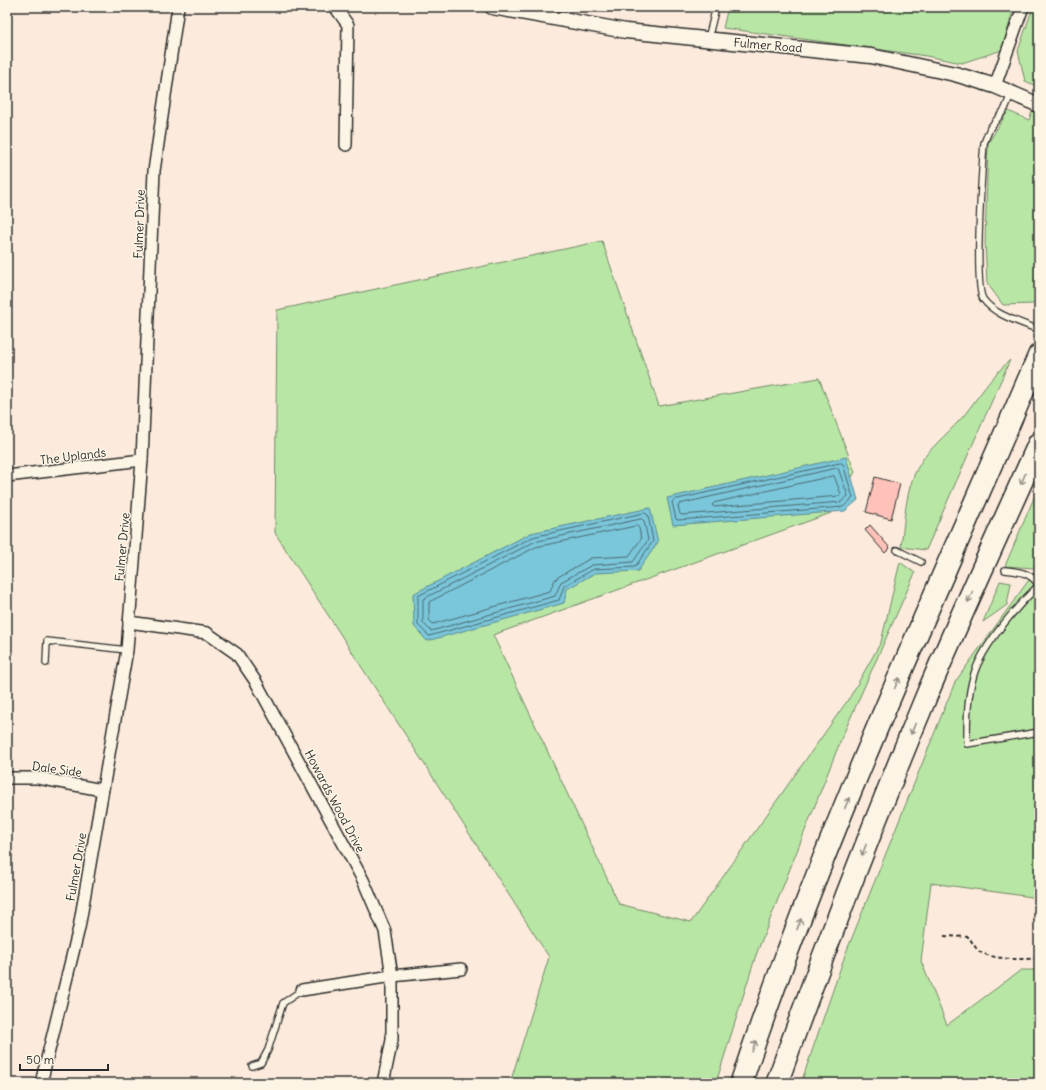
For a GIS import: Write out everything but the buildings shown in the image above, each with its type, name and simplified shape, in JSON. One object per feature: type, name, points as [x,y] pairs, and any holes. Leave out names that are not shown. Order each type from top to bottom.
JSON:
[{"type":"highway","points":[[741,1083],[826,851],[946,568],[1039,355]]},
{"type":"highway","points":[[777,1083],[817,971],[912,732],[1039,443]]},
{"type":"street","name":"Fulmer Drive","points":[[41,1083],[79,928],[127,650],[142,460],[154,171],[178,7]]},
{"type":"street","points":[[335,7],[348,25],[346,145]]},
{"type":"street","name":"Fulmer Road","points":[[492,7],[626,31],[871,56],[925,67],[995,86],[1039,104]]},
{"type":"street","points":[[995,86],[1023,7]]},
{"type":"street","name":"The Uplands","points":[[7,476],[142,460]]},
{"type":"street","name":"Howards Wood Drive","points":[[129,622],[207,633],[237,654],[256,682],[363,880],[384,932],[392,976],[392,1040],[383,1083]]},
{"type":"street","name":"Dale Side","points":[[7,778],[38,778],[102,790]]},
{"type":"street","points":[[302,990],[392,976],[461,968]]},
{"type":"lane","points":[[708,40],[716,7]]},
{"type":"lane","points":[[1012,93],[1005,109],[990,128],[984,143],[978,276],[982,298],[996,312],[1039,330]]},
{"type":"lane","points":[[897,550],[921,562]]},
{"type":"lane","points":[[1005,570],[1020,572],[1034,577],[1039,585],[1020,604],[989,646],[974,673],[969,695],[967,744],[1039,732]]},
{"type":"lane","points":[[46,663],[47,641],[127,650]]},
{"type":"lane","points":[[252,1066],[261,1063],[268,1050],[283,1004],[302,990]]},
{"type":"path","points":[[944,936],[969,937],[980,952],[1017,959],[1039,958]]},
{"type":"green space","points":[[728,7],[1014,7],[1002,50],[962,63],[926,56],[723,28]]},
{"type":"green space","points":[[1033,7],[1039,7],[1039,87],[1025,81],[1018,51]]},
{"type":"green space","points":[[1008,111],[1029,120],[1032,111],[1039,114],[1039,294],[1034,304],[1003,305],[987,283],[985,241],[988,143]]},
{"type":"green space","points":[[602,241],[659,406],[819,378],[855,472],[831,513],[493,635],[619,904],[691,922],[850,697],[881,642],[900,562],[915,573],[842,737],[756,955],[716,1083],[510,1083],[549,957],[275,533],[277,310]]},
{"type":"green space","points":[[1010,360],[926,550],[901,547],[909,490],[917,469],[928,453],[960,420],[991,380]]},
{"type":"green space","points":[[1039,486],[1039,561],[1033,568],[1005,566]]},
{"type":"green space","points":[[1039,566],[1039,898],[931,883],[921,961],[947,1025],[1021,970],[1039,970],[1039,1083],[801,1083],[845,955],[955,682]]},
{"type":"green space","points":[[1000,581],[1011,583],[1007,605],[983,622]]},
{"type":"water","points":[[846,457],[858,500],[845,511],[673,525],[667,498]]},
{"type":"water","points":[[650,508],[658,542],[638,571],[595,573],[567,589],[564,603],[427,641],[414,626],[413,594],[531,533]]}]
